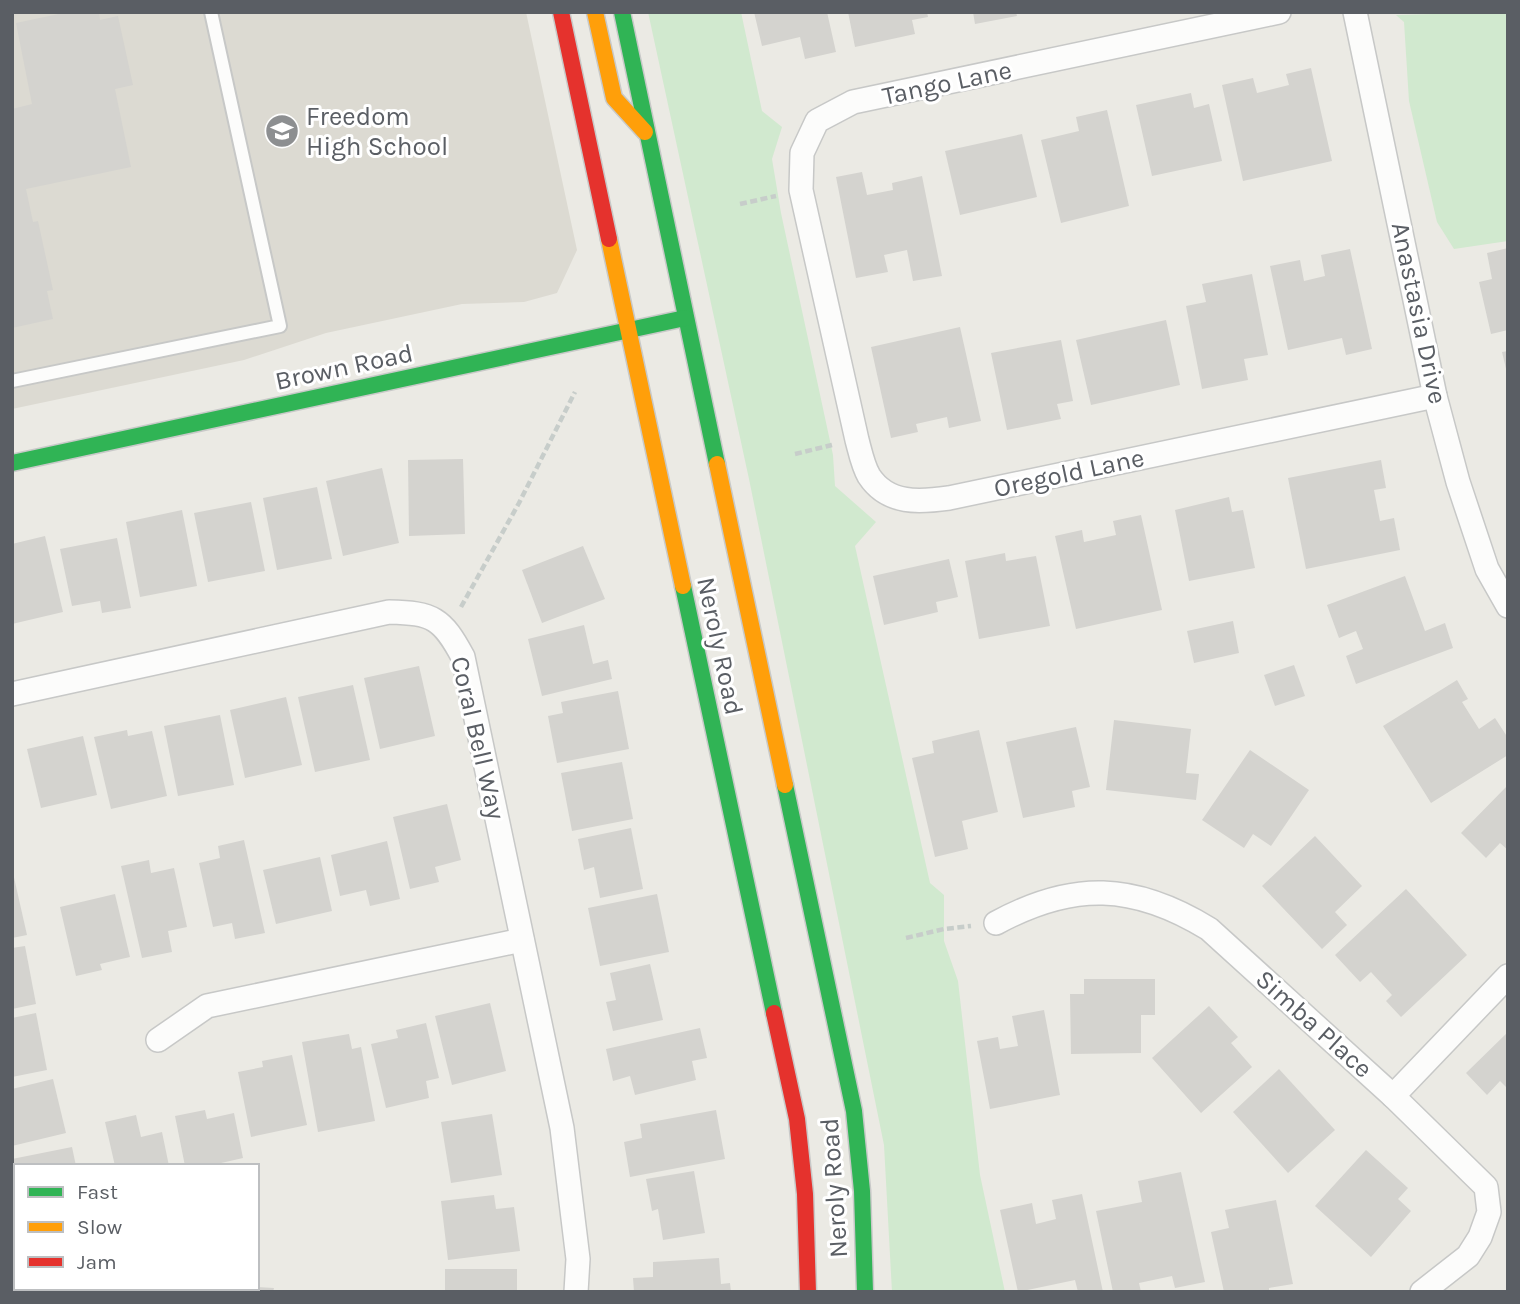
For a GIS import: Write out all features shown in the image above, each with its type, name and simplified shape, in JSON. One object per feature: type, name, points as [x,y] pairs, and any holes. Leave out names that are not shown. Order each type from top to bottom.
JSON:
[{"type":"street","name":"Neroly Road","points":[[561,12],[797,1119],[805,1194],[808,1292]]},
{"type":"street","points":[[596,12],[614,98],[647,134]]},
{"type":"street","name":"Neroly Road","points":[[622,12],[853,1111],[862,1191],[865,1292]]},
{"type":"street","name":"Tango Lane","points":[[829,318],[801,190],[802,153],[817,121],[853,103],[1279,12]]},
{"type":"street","name":"Anastasia Drive","points":[[1355,12],[1436,396],[1458,482],[1487,569],[1508,606]]},
{"type":"street","name":"Brown Road","points":[[12,463],[685,318]]},
{"type":"street","name":"Oregold Lane","points":[[829,318],[857,440],[868,475],[882,491],[900,499],[920,502],[1436,396]]},
{"type":"street","name":"Coral Bell Way","points":[[12,694],[389,611],[420,612],[448,629],[463,657],[562,1128],[578,1259],[576,1292]]},
{"type":"street","name":"Simba Place","points":[[996,923],[1024,908],[1055,898],[1083,893],[1114,892],[1143,898],[1181,912],[1209,929],[1394,1096],[1486,1187],[1489,1212],[1480,1237],[1468,1256],[1422,1292]]},
{"type":"street","points":[[158,1040],[207,1006],[522,940]]},
{"type":"street","points":[[1394,1096],[1508,976]]},
{"type":"lane","points":[[12,381],[280,326],[211,12]]},
{"type":"path","points":[[740,204],[801,190]]},
{"type":"path","points":[[461,607],[519,503],[575,392]]},
{"type":"path","points":[[795,454],[857,440]]},
{"type":"path","points":[[906,938],[944,929],[996,923]]},
{"type":"shaded area","name":"Freedom High School","points":[[12,12],[526,12],[577,250],[557,293],[524,302],[462,304],[326,333],[244,360],[12,409]]},
{"type":"green space","points":[[648,12],[741,12],[762,111],[782,127],[772,159],[833,455],[835,486],[876,522],[855,546],[930,883],[944,895],[944,941],[958,981],[980,1175],[1005,1292],[892,1292],[884,1145],[749,479]]},
{"type":"green space","points":[[1508,12],[1508,241],[1454,249],[1437,222],[1409,101],[1404,22],[1396,15]]},
{"type":"building","points":[[68,12],[99,12],[100,20],[118,16],[133,85],[115,89],[131,167],[26,189],[33,222],[38,221],[53,290],[47,291],[53,319],[12,328],[12,109],[32,104],[16,23]]},
{"type":"building","points":[[754,12],[827,12],[836,52],[805,59],[800,37],[762,46]]},
{"type":"building","points":[[848,12],[927,12],[928,17],[912,20],[915,34],[855,47]]},
{"type":"building","points":[[973,12],[1016,12],[1017,16],[975,24]]},
{"type":"building","points":[[1311,68],[1332,161],[1243,181],[1222,85],[1253,78],[1257,93],[1289,85],[1286,74]]},
{"type":"building","points":[[1191,93],[1194,108],[1209,104],[1222,161],[1152,176],[1136,105]]},
{"type":"building","points":[[1107,110],[1129,206],[1061,223],[1041,140],[1079,131],[1076,117]]},
{"type":"building","points":[[1022,134],[1037,197],[960,215],[945,151]]},
{"type":"building","points":[[862,172],[867,195],[893,190],[892,183],[922,176],[942,276],[913,281],[907,250],[884,255],[888,272],[856,278],[836,177]]},
{"type":"building","points":[[1508,248],[1508,330],[1491,334],[1479,282],[1492,279],[1487,253]]},
{"type":"building","points":[[1350,249],[1372,349],[1346,355],[1342,338],[1288,350],[1270,266],[1300,260],[1304,281],[1325,276],[1321,255]]},
{"type":"building","points":[[1252,274],[1268,355],[1244,359],[1248,380],[1202,389],[1186,306],[1206,302],[1202,284]]},
{"type":"building","points":[[1166,320],[1180,385],[1091,405],[1076,340]]},
{"type":"building","points":[[960,327],[981,421],[949,428],[947,417],[916,424],[918,432],[891,438],[871,347]]},
{"type":"building","points":[[1061,340],[1073,401],[1057,404],[1061,419],[1007,430],[991,353]]},
{"type":"building","points":[[1508,351],[1508,373],[1507,373],[1502,352]]},
{"type":"building","points":[[463,459],[465,534],[409,536],[408,460]]},
{"type":"building","points":[[1381,460],[1386,488],[1374,490],[1380,521],[1394,518],[1400,550],[1306,569],[1288,478]]},
{"type":"building","points":[[382,468],[399,543],[343,556],[326,481]]},
{"type":"building","points":[[317,487],[332,559],[277,570],[263,498]]},
{"type":"building","points":[[1229,497],[1232,512],[1243,510],[1255,568],[1189,581],[1175,510]]},
{"type":"building","points":[[251,502],[265,571],[208,582],[194,513]]},
{"type":"building","points":[[182,510],[197,586],[140,597],[126,522]]},
{"type":"building","points":[[1141,515],[1162,610],[1076,629],[1055,536],[1082,530],[1084,542],[1116,535],[1113,521]]},
{"type":"building","points":[[45,536],[63,612],[12,624],[12,544]]},
{"type":"building","points":[[117,538],[131,608],[102,613],[100,601],[72,606],[60,549]]},
{"type":"building","points":[[583,546],[605,599],[542,623],[522,570]]},
{"type":"building","points":[[1005,553],[1006,561],[1036,556],[1050,626],[979,639],[965,561]]},
{"type":"building","points":[[949,559],[958,597],[936,602],[938,612],[884,625],[873,576]]},
{"type":"building","points":[[1405,576],[1425,631],[1445,623],[1453,648],[1356,684],[1346,656],[1363,649],[1356,631],[1339,638],[1327,605]]},
{"type":"building","points":[[1233,621],[1239,653],[1194,663],[1187,631]]},
{"type":"building","points":[[584,625],[593,664],[608,660],[612,679],[542,696],[528,639]]},
{"type":"building","points":[[1294,665],[1305,696],[1275,706],[1264,675]]},
{"type":"building","points":[[419,666],[435,736],[380,749],[364,678]]},
{"type":"building","points":[[1457,680],[1468,699],[1462,702],[1479,729],[1495,718],[1508,738],[1508,755],[1431,803],[1383,726]]},
{"type":"building","points":[[353,685],[370,760],[315,772],[298,697]]},
{"type":"building","points":[[618,691],[629,749],[557,763],[548,716],[563,713],[561,702]]},
{"type":"building","points":[[286,697],[302,765],[245,778],[230,710]]},
{"type":"building","points":[[220,715],[234,785],[178,796],[164,726]]},
{"type":"building","points":[[1114,720],[1191,729],[1186,773],[1199,774],[1196,800],[1106,790]]},
{"type":"building","points":[[1076,727],[1090,787],[1072,791],[1075,807],[1023,818],[1006,742]]},
{"type":"building","points":[[127,730],[128,736],[152,731],[167,796],[111,809],[94,737]]},
{"type":"building","points":[[979,730],[998,812],[962,821],[968,849],[935,857],[912,758],[934,753],[932,741]]},
{"type":"building","points":[[83,736],[97,795],[41,808],[27,749]]},
{"type":"building","points":[[1250,750],[1309,790],[1271,846],[1253,834],[1244,848],[1202,820]]},
{"type":"building","points":[[622,762],[633,819],[572,831],[561,773]]},
{"type":"building","points":[[1508,785],[1508,850],[1500,843],[1486,858],[1461,833]]},
{"type":"building","points":[[447,804],[461,860],[435,867],[439,882],[410,889],[393,817]]},
{"type":"building","points":[[631,828],[643,889],[600,898],[594,867],[584,870],[578,839]]},
{"type":"building","points":[[1315,836],[1362,886],[1335,912],[1347,925],[1322,949],[1262,886]]},
{"type":"building","points":[[244,840],[265,933],[235,939],[232,923],[213,927],[199,863],[220,858],[218,846]]},
{"type":"building","points":[[387,841],[400,899],[370,906],[366,890],[340,896],[331,855]]},
{"type":"building","points":[[320,857],[332,911],[276,924],[263,870]]},
{"type":"building","points":[[149,860],[151,873],[174,868],[187,927],[168,931],[172,952],[142,958],[121,866]]},
{"type":"building","points":[[12,874],[27,935],[12,938]]},
{"type":"building","points":[[1406,889],[1467,955],[1401,1017],[1386,1001],[1392,995],[1371,972],[1360,982],[1335,955]]},
{"type":"building","points":[[115,894],[130,957],[100,964],[102,970],[76,976],[60,907]]},
{"type":"building","points":[[657,894],[669,952],[600,966],[588,908]]},
{"type":"building","points":[[25,946],[36,1004],[12,1009],[12,948]]},
{"type":"building","points":[[650,964],[663,1020],[613,1031],[606,1002],[616,1000],[610,973]]},
{"type":"building","points":[[1084,979],[1155,979],[1155,1015],[1141,1015],[1141,1053],[1071,1054],[1070,994],[1084,994]]},
{"type":"building","points":[[490,1003],[506,1071],[452,1085],[435,1016]]},
{"type":"building","points":[[1209,1006],[1238,1037],[1231,1043],[1252,1067],[1201,1113],[1152,1058]]},
{"type":"building","points":[[1044,1010],[1060,1095],[990,1109],[977,1041],[998,1037],[1000,1049],[1018,1046],[1012,1016]]},
{"type":"building","points":[[36,1013],[47,1070],[12,1077],[12,1018]]},
{"type":"building","points":[[426,1023],[439,1078],[426,1081],[429,1098],[386,1108],[371,1044],[398,1038],[396,1030]]},
{"type":"building","points":[[700,1028],[707,1058],[692,1061],[696,1080],[635,1095],[630,1076],[613,1081],[606,1049]]},
{"type":"building","points":[[1508,1032],[1508,1089],[1500,1081],[1487,1095],[1466,1073]]},
{"type":"building","points":[[349,1034],[352,1049],[361,1047],[375,1121],[318,1132],[302,1042]]},
{"type":"building","points":[[292,1055],[307,1125],[251,1137],[238,1072],[263,1067],[262,1061]]},
{"type":"building","points":[[1279,1069],[1335,1130],[1288,1173],[1233,1112]]},
{"type":"building","points":[[53,1079],[66,1133],[12,1146],[12,1089]]},
{"type":"building","points":[[205,1110],[207,1119],[234,1113],[243,1158],[217,1164],[185,1164],[175,1116]]},
{"type":"building","points":[[716,1110],[725,1159],[630,1177],[624,1142],[642,1138],[640,1124]]},
{"type":"building","points":[[492,1114],[502,1175],[451,1183],[441,1122]]},
{"type":"building","points":[[136,1115],[141,1137],[162,1132],[169,1164],[115,1164],[105,1122]]},
{"type":"building","points":[[72,1147],[76,1164],[14,1164],[14,1209],[12,1159]]},
{"type":"building","points":[[1366,1150],[1408,1188],[1398,1199],[1411,1211],[1371,1257],[1315,1206]]},
{"type":"building","points":[[694,1171],[705,1233],[663,1240],[658,1209],[652,1211],[646,1179]]},
{"type":"building","points":[[1181,1172],[1205,1282],[1175,1288],[1172,1276],[1139,1283],[1141,1292],[1113,1292],[1096,1211],[1142,1202],[1138,1181]]},
{"type":"building","points":[[1082,1194],[1103,1292],[1078,1292],[1075,1280],[1018,1292],[1000,1210],[1032,1203],[1036,1224],[1056,1219],[1052,1200]]},
{"type":"building","points":[[494,1195],[496,1209],[514,1207],[520,1251],[448,1260],[441,1201]]},
{"type":"building","points":[[1276,1200],[1293,1284],[1269,1288],[1269,1292],[1224,1292],[1211,1232],[1229,1228],[1225,1210]]},
{"type":"building","points":[[719,1258],[721,1284],[730,1283],[731,1292],[634,1292],[633,1278],[653,1277],[653,1262]]},
{"type":"building","points":[[445,1269],[517,1269],[517,1292],[445,1292]]},
{"type":"building","points":[[274,1288],[273,1292],[218,1290]]},
{"type":"building","points":[[98,1290],[98,1292],[58,1292]]},
{"type":"building","points":[[148,1290],[205,1290],[205,1292]]},
{"type":"traffic: fast","points":[[622,12],[717,464]]},
{"type":"traffic: fast","points":[[12,463],[685,318]]},
{"type":"traffic: fast","points":[[683,586],[774,1013]]},
{"type":"traffic: fast","points":[[785,785],[854,1111],[862,1191],[865,1292]]},
{"type":"traffic: slow","points":[[595,12],[614,98],[645,132]]},
{"type":"traffic: slow","points":[[609,239],[683,586]]},
{"type":"traffic: slow","points":[[717,464],[785,785]]},
{"type":"traffic: jam","points":[[561,12],[609,239]]},
{"type":"traffic: jam","points":[[774,1013],[797,1119],[805,1194],[808,1292]]},
{"type":"place","name":"Freedom High School","points":[[282,131]]}]
